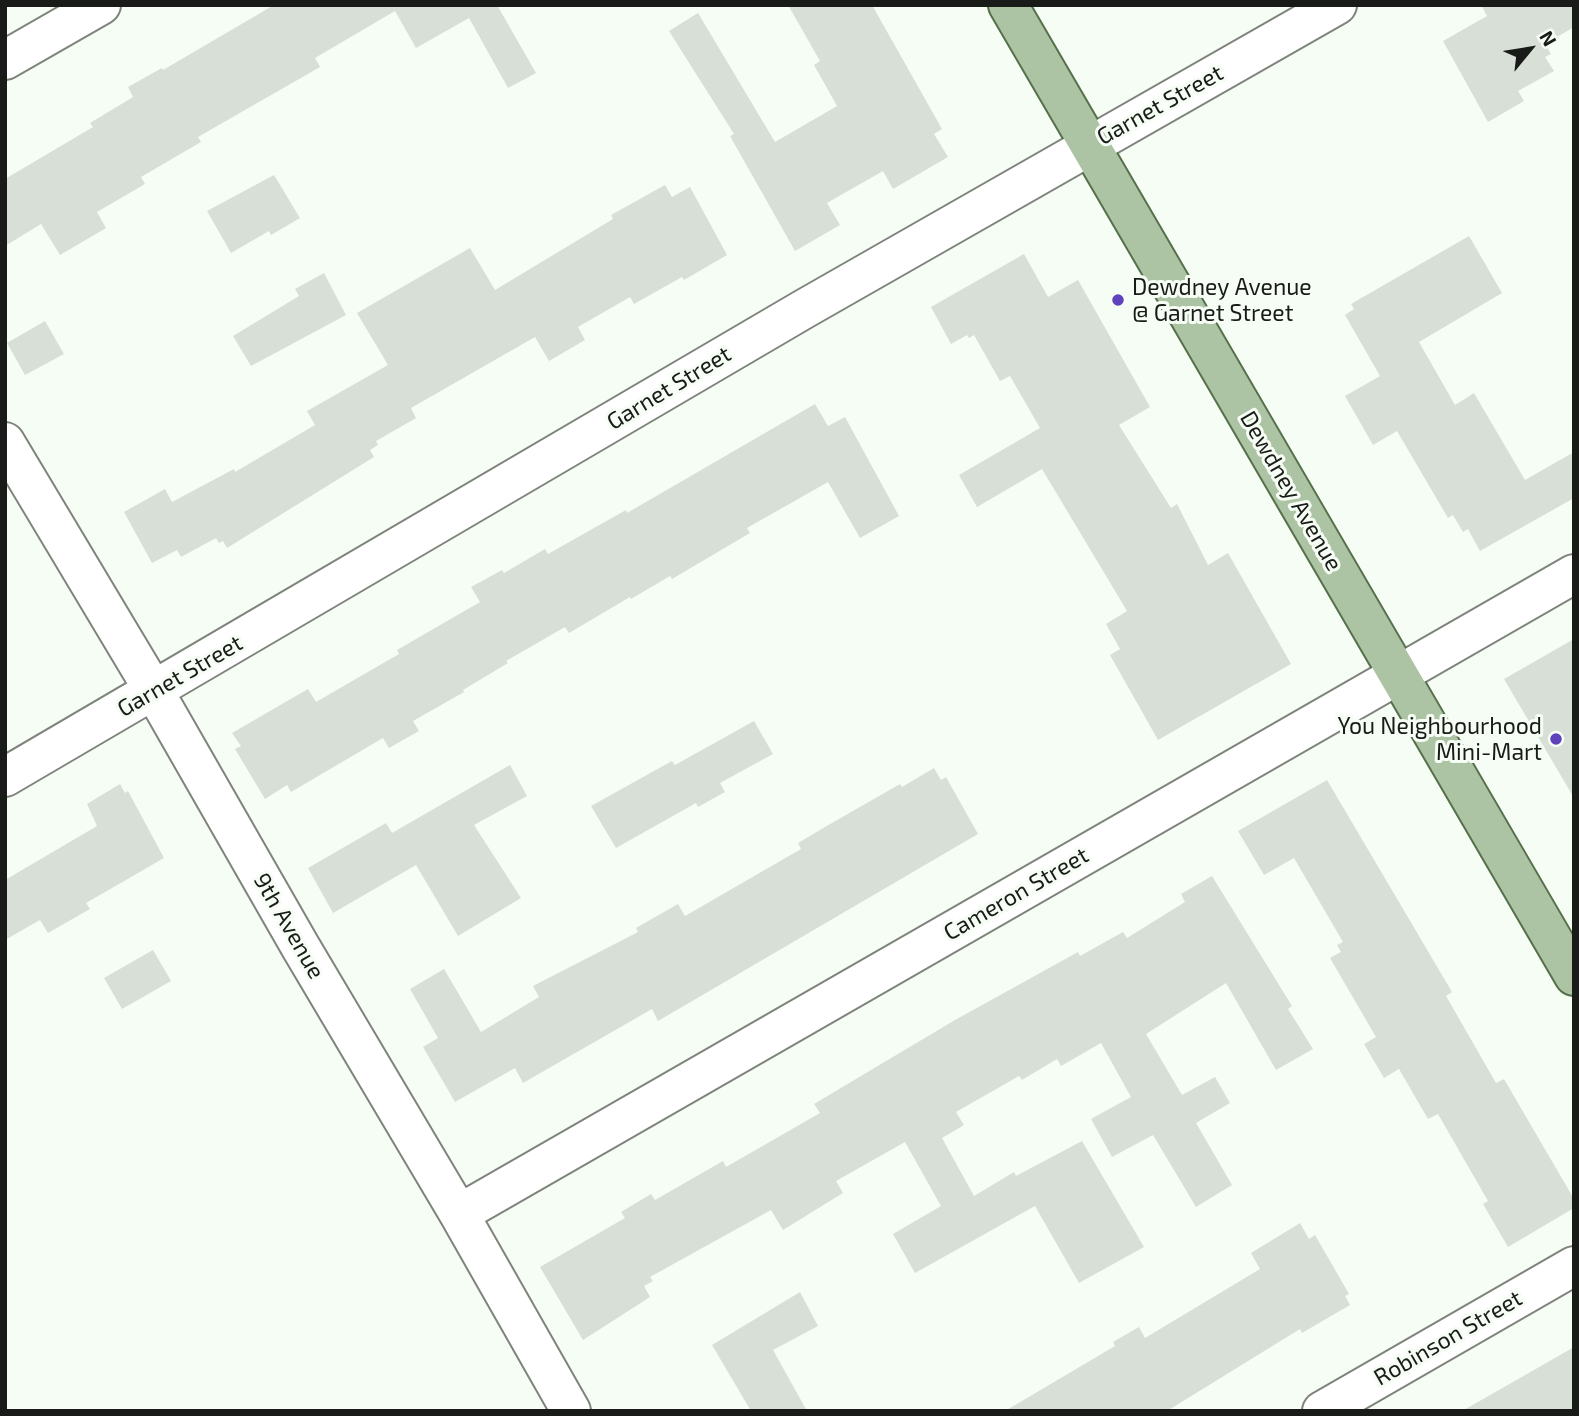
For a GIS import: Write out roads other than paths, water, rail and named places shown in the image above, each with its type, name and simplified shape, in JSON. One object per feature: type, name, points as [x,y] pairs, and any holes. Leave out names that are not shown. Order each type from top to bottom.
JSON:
[{"type":"main road","name":"Dewdney Avenue","points":[[1008,5],[1574,976]]},
{"type":"street","points":[[5,60],[102,5]]},
{"type":"street","name":"Garnet Street","points":[[5,777],[792,316],[1337,5]]},
{"type":"street","name":"9th Avenue","points":[[5,442],[154,691],[571,1411]]},
{"type":"street","name":"Cameron Street","points":[[459,1214],[1574,574]]},
{"type":"street","name":"Robinson Street","points":[[1322,1411],[1574,1266]]},
{"type":"place","name":"Dewdney Avenue @ Garnet Street","points":[[1118,300]]},
{"type":"place","name":"You Neighbourhood Mini-Mart","points":[[1556,739]]}]
